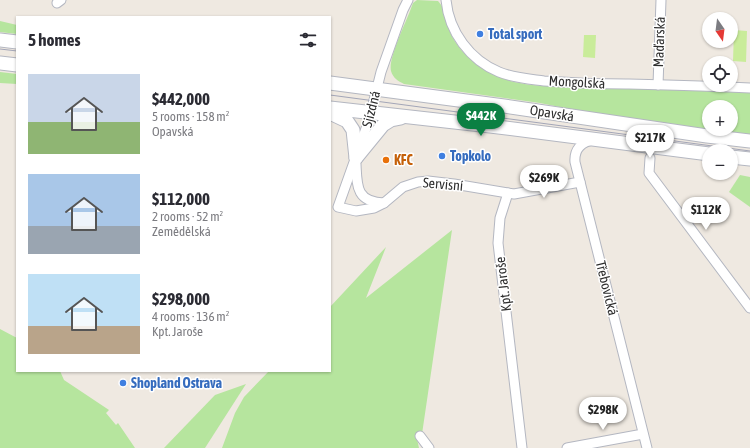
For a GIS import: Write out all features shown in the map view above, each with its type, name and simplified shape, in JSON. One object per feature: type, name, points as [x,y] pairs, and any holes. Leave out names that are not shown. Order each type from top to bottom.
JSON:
[{"type":"main road","points":[[0,40],[16,42]]},
{"type":"main road","points":[[0,63],[16,65]]},
{"type":"main road","name":"Opavská","points":[[331,83],[376,88],[750,141]]},
{"type":"main road","name":"Opavská","points":[[331,108],[408,116],[702,153]]},
{"type":"main road","points":[[331,113],[347,121],[353,130],[356,158]]},
{"type":"main road","points":[[356,158],[382,125],[391,120],[408,116]]},
{"type":"main road","points":[[738,158],[750,159]]},
{"type":"street","name":"Sjízdná","points":[[338,208],[369,120],[376,88],[403,10],[408,0]]},
{"type":"street","name":"Maďarská","points":[[658,84],[660,0]]},
{"type":"street","name":"Mongolská","points":[[445,2],[453,28],[463,44],[478,59],[497,72],[507,76],[573,83],[658,84],[750,88]]},
{"type":"street","name":"Třebovická","points":[[595,139],[583,144],[575,154],[575,162],[647,448]]},
{"type":"street","points":[[356,158],[357,184],[361,193],[370,201],[384,203]]},
{"type":"street","points":[[650,158],[649,173],[750,308]]},
{"type":"street","name":"Servisní","points":[[338,208],[362,210],[376,207],[384,203],[403,187],[423,181],[508,193]]},
{"type":"street","points":[[508,193],[519,193],[580,182]]},
{"type":"street","name":"Kpt. Jaroše","points":[[508,193],[500,218],[498,243],[522,448]]},
{"type":"street","points":[[567,448],[643,434]]},
{"type":"street","points":[[420,436],[429,448]]},
{"type":"green space","points":[[417,0],[438,1],[444,11],[450,32],[462,51],[479,66],[499,77],[526,84],[545,86],[702,91],[702,92],[750,92],[750,135],[738,133],[738,100],[702,100],[702,129],[599,115],[540,103],[404,84],[393,76],[391,71],[392,58],[413,3]]},
{"type":"green space","points":[[0,21],[16,25],[16,34],[0,32]]},
{"type":"green space","points":[[738,30],[747,31],[746,62],[738,61],[738,56],[733,56],[733,48],[738,48]]},
{"type":"green space","points":[[584,35],[596,35],[595,58],[583,57]]},
{"type":"green space","points":[[0,72],[16,74],[16,84],[0,83]]},
{"type":"green space","points":[[740,175],[750,177],[750,207],[729,192]]},
{"type":"green space","points":[[452,230],[422,434],[417,439],[419,448],[222,448],[235,413],[244,397],[268,372],[331,372],[331,306],[386,247],[366,298]]},
{"type":"green space","points":[[0,329],[16,337],[16,372],[60,372],[64,380],[109,410],[106,413],[116,425],[118,423],[135,448],[0,448]]},
{"type":"green space","points":[[246,384],[205,448],[164,448],[215,395]]},
{"type":"tram line","points":[[0,49],[16,51]]},
{"type":"tram line","points":[[331,95],[750,151]]},
{"type":"place","name":"Total sport","points":[[480,34]]},
{"type":"place","name":"Topkolo","points":[[442,156]]},
{"type":"place","name":"KFC","points":[[386,160]]},
{"type":"place","name":"Shopland Ostrava","points":[[123,383]]}]
